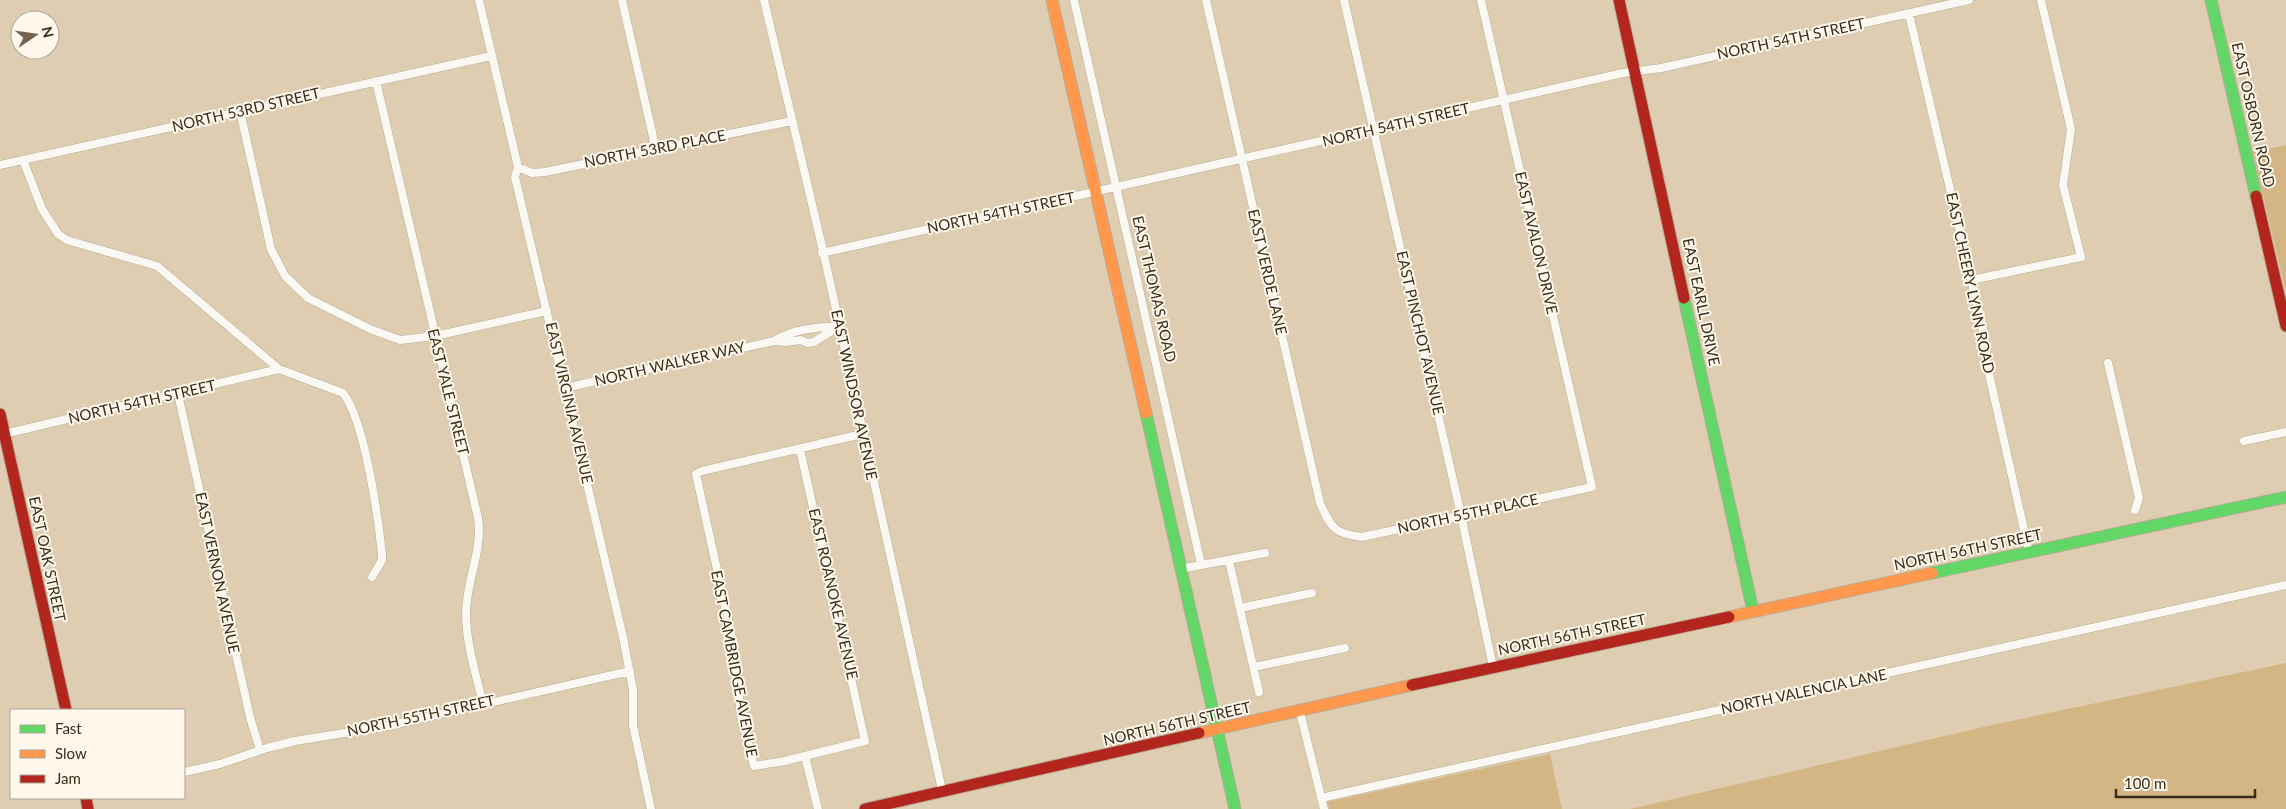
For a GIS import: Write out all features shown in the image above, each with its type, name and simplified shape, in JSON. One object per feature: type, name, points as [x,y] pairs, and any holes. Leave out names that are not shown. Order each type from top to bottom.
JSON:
[{"type":"main road","points":[[1052,0],[1235,809]]},
{"type":"main road","name":"EAST EARLL DRIVE","points":[[1619,0],[1752,612]]},
{"type":"main road","name":"EAST OSBORN ROAD","points":[[2211,0],[2286,326]]},
{"type":"main road","name":"EAST OAK STREET","points":[[0,414],[66,709]]},
{"type":"main road","name":"NORTH 56TH STREET","points":[[865,809],[895,806],[942,790],[1217,731],[1494,667],[2286,497]]},
{"type":"street","name":"EAST VIRGINIA AVENUE","points":[[479,0],[518,167],[515,177],[630,671],[633,690],[633,725],[651,809]]},
{"type":"street","points":[[622,0],[656,150]]},
{"type":"street","name":"EAST WINDSOR AVENUE","points":[[764,0],[942,790]]},
{"type":"street","name":"EAST THOMAS ROAD","points":[[1074,0],[1201,564]]},
{"type":"street","name":"EAST VERDE LANE","points":[[1206,0],[1320,504],[1329,524],[1344,535]]},
{"type":"street","name":"EAST PINCHOT AVENUE","points":[[1344,0],[1494,667]]},
{"type":"street","name":"EAST AVALON DRIVE","points":[[1481,0],[1592,487]]},
{"type":"street","name":"NORTH 54TH STREET","points":[[822,252],[1095,193],[1635,71],[1661,68],[1970,0]]},
{"type":"street","points":[[1971,280],[2081,257],[2063,185],[2071,129],[2040,0]]},
{"type":"street","name":"EAST CHEERY LYNN ROAD","points":[[1909,14],[1984,334],[1989,374],[2029,552]]},
{"type":"street","name":"NORTH 53RD STREET","points":[[0,165],[491,56]]},
{"type":"street","name":"EAST YALE STREET","points":[[376,82],[480,529],[466,613],[468,639],[483,704]]},
{"type":"street","points":[[240,112],[271,249],[285,276],[308,298],[387,336],[400,340],[435,336],[547,311]]},
{"type":"street","name":"NORTH 53RD PLACE","points":[[518,167],[528,172],[545,172],[792,120]]},
{"type":"street","points":[[23,160],[42,209],[58,234],[67,240],[158,266],[278,369],[335,389],[348,400],[370,475],[380,534],[382,560],[372,577]]},
{"type":"street","name":"NORTH WALKER WAY","points":[[565,388],[774,341],[786,342],[824,326],[838,327]]},
{"type":"street","name":"NORTH WALKER WAY","points":[[800,336],[807,343],[814,342],[838,327]]},
{"type":"street","points":[[2108,362],[2139,498],[2135,510]]},
{"type":"street","name":"NORTH 54TH STREET","points":[[4,434],[278,369]]},
{"type":"street","name":"EAST VERNON AVENUE","points":[[178,394],[248,708],[260,750]]},
{"type":"street","points":[[2244,441],[2286,432]]},
{"type":"street","points":[[800,448],[862,434]]},
{"type":"street","name":"EAST CAMBRIDGE AVENUE","points":[[800,448],[696,474],[734,647],[741,716],[754,766],[805,756]]},
{"type":"street","name":"EAST ROANOKE AVENUE","points":[[800,448],[865,741],[805,756]]},
{"type":"street","name":"NORTH 55TH PLACE","points":[[1344,535],[1362,536],[1592,487]]},
{"type":"street","points":[[1180,570],[1201,564],[1229,561],[1265,553]]},
{"type":"street","points":[[1229,561],[1259,692]]},
{"type":"street","name":"NORTH VALENCIA LANE","points":[[1321,798],[2286,585]]},
{"type":"street","points":[[1240,608],[1312,593]]},
{"type":"street","points":[[1254,668],[1345,648]]},
{"type":"street","name":"NORTH 55TH STREET","points":[[185,772],[220,764],[260,750],[313,737],[388,726],[630,671]]},
{"type":"street","points":[[1300,712],[1324,809]]},
{"type":"street","points":[[805,756],[818,809]]},
{"type":"shaded area","points":[[2286,145],[2286,293],[2253,152]]},
{"type":"shaded area","points":[[2286,663],[2286,809],[1630,809],[1992,725]]},
{"type":"shaded area","points":[[1550,754],[1562,809],[1329,809],[1327,802]]},
{"type":"traffic: fast","points":[[2211,0],[2256,196]]},
{"type":"traffic: fast","points":[[1684,298],[1753,611]]},
{"type":"traffic: fast","points":[[1146,413],[1235,809]]},
{"type":"traffic: fast","points":[[1932,573],[2286,497]]},
{"type":"traffic: slow","points":[[1052,0],[1146,413]]},
{"type":"traffic: slow","points":[[1729,617],[1932,573]]},
{"type":"traffic: slow","points":[[1199,733],[1412,685]]},
{"type":"traffic: jam","points":[[1619,0],[1684,298]]},
{"type":"traffic: jam","points":[[2256,196],[2286,326]]},
{"type":"traffic: jam","points":[[0,414],[66,709]]},
{"type":"traffic: jam","points":[[1412,685],[1729,617]]},
{"type":"traffic: jam","points":[[865,809],[1199,733]]},
{"type":"traffic: jam","points":[[86,799],[88,809]]}]
